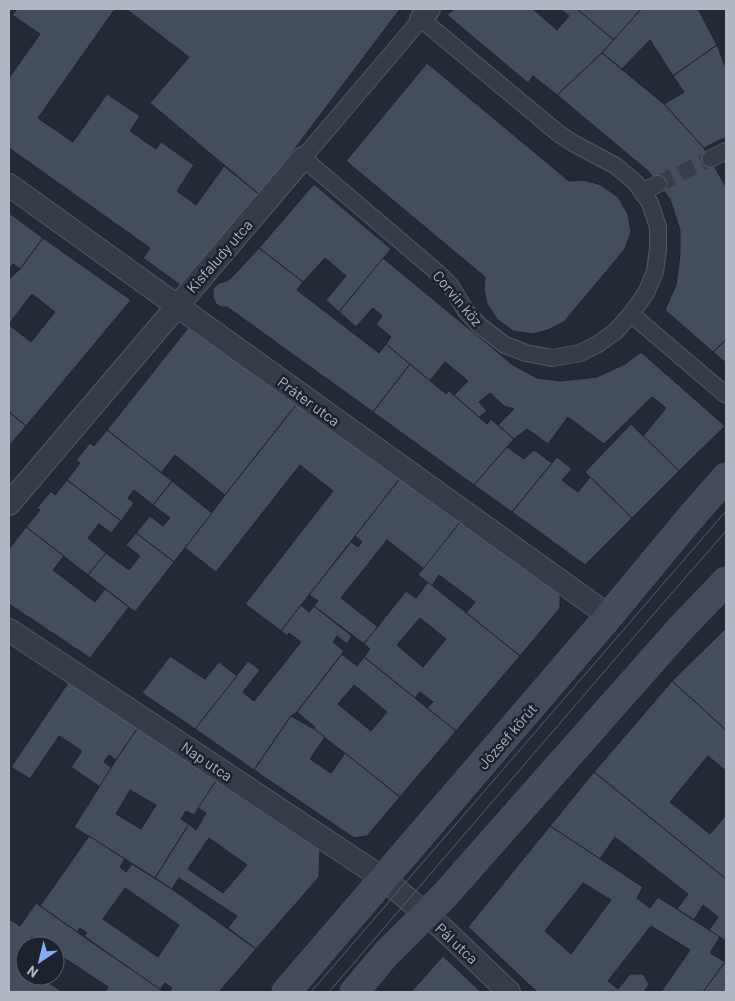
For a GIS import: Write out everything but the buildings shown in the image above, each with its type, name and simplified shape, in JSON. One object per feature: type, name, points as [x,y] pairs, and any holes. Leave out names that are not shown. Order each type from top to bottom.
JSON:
[{"type":"main road","name":"József körút","points":[[286,992],[394,887],[609,616],[726,477]]},
{"type":"main road","points":[[354,992],[386,954],[444,896],[680,629],[726,581]]},
{"type":"street","name":"Kisfaludy utca","points":[[9,504],[425,14]]},
{"type":"street","name":"Corvin köz","points":[[303,158],[438,273],[450,285],[466,311],[480,326],[505,345],[526,353],[552,358],[580,353],[598,344],[610,335],[631,314],[646,293],[654,272],[658,250],[658,227],[650,203],[636,183],[616,166],[558,134],[425,14]]},
{"type":"street","points":[[710,159],[726,152]]},
{"type":"street","name":"Práter utca","points":[[9,184],[609,616]]},
{"type":"street","points":[[642,192],[658,184]]},
{"type":"street","points":[[631,314],[726,395]]},
{"type":"street","name":"Nap utca","points":[[9,630],[394,887]]},
{"type":"street","name":"Pál utca","points":[[394,887],[426,914],[509,992]]},
{"type":"tunnel","points":[[658,184],[710,159]]},
{"type":"tram line","points":[[311,992],[726,511]]},
{"type":"tram line","points":[[329,992],[726,531]]}]
